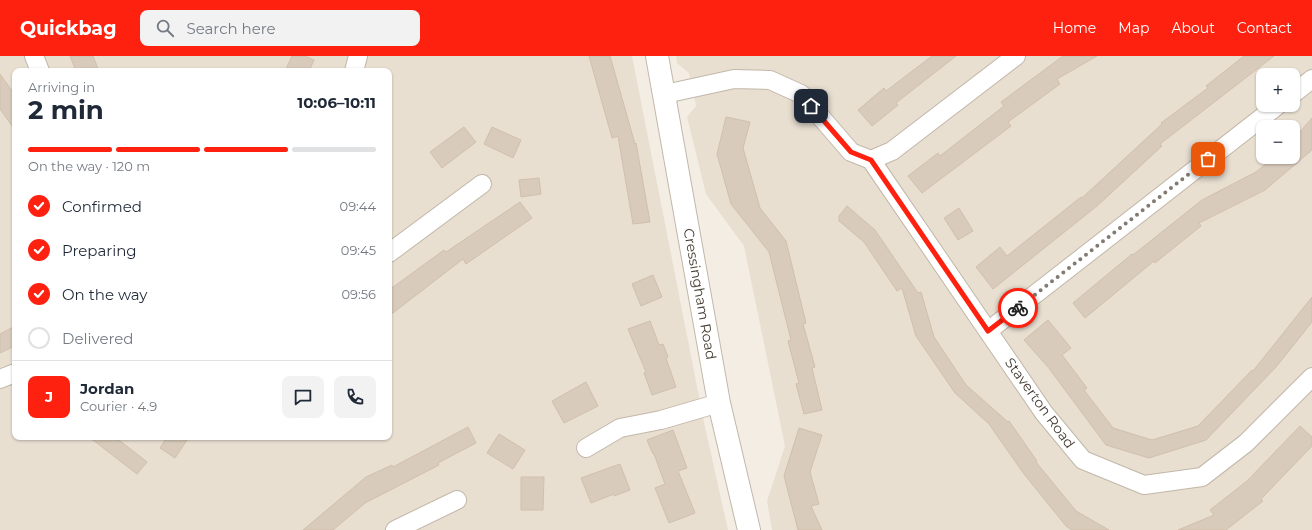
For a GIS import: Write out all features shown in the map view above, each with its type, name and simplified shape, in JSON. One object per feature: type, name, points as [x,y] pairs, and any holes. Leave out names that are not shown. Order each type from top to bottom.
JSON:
[{"type":"street","points":[[34,56],[39,68]]},
{"type":"street","points":[[355,68],[358,56]]},
{"type":"street","name":"Cressingham Road","points":[[657,56],[719,403],[749,530]]},
{"type":"street","points":[[665,94],[734,78],[770,80],[801,94],[851,152],[871,160],[892,151],[1016,56]]},
{"type":"street","points":[[1300,88],[1312,79]]},
{"type":"street","points":[[988,331],[1269,112]]},
{"type":"street","name":"Staverton Road","points":[[871,160],[1044,413],[1083,460],[1144,485],[1202,477],[1246,443],[1312,377]]},
{"type":"street","points":[[392,251],[482,184]]},
{"type":"street","points":[[0,379],[12,374]]},
{"type":"street","points":[[586,448],[620,428],[661,420],[719,403]]},
{"type":"street","points":[[395,530],[457,500]]},
{"type":"shaded area","points":[[0,56],[632,56],[705,427],[728,530],[0,530]]},
{"type":"shaded area","points":[[676,56],[1312,56],[1312,530],[772,530],[767,501],[785,446],[744,246],[706,194],[687,117],[696,106],[689,73],[677,63]]},
{"type":"building","points":[[70,56],[93,56],[98,68],[75,68]]},
{"type":"building","points":[[292,56],[305,56],[314,60],[310,68],[286,68]]},
{"type":"building","points":[[589,56],[610,56],[635,144],[636,143],[650,222],[633,224],[618,136],[612,138]]},
{"type":"building","points":[[932,56],[956,56],[896,103],[898,105],[872,126],[858,110],[884,88],[886,91]]},
{"type":"building","points":[[1063,56],[1097,56],[1057,79],[1060,84],[1008,122],[1011,126],[922,193],[908,176],[938,153],[940,156],[1004,106],[1001,102]]},
{"type":"building","points":[[1244,56],[1274,56],[1258,68],[1256,68],[1256,70],[1160,144],[1162,146],[1097,206],[993,289],[976,267],[1000,247],[1007,256],[1081,197],[1082,198],[1162,124],[1161,123],[1208,88],[1206,86]]},
{"type":"building","points":[[0,74],[12,91],[12,126],[0,109]]},
{"type":"building","points":[[726,117],[750,122],[743,148],[760,208],[786,241],[806,323],[803,324],[815,367],[812,368],[822,410],[804,414],[796,384],[799,383],[788,341],[791,340],[769,252],[731,204],[717,154]]},
{"type":"building","points":[[1312,118],[1312,150],[1300,160],[1300,132]]},
{"type":"building","points":[[464,127],[476,142],[442,168],[430,152]]},
{"type":"building","points":[[492,127],[521,140],[513,158],[484,144]]},
{"type":"building","points":[[1266,164],[1296,164],[1265,190],[1199,223],[1201,226],[1155,263],[1154,261],[1085,318],[1073,303],[1132,254],[1133,255],[1202,200],[1256,172]]},
{"type":"building","points":[[539,178],[541,194],[521,197],[519,180]]},
{"type":"building","points":[[520,202],[532,218],[466,264],[463,259],[392,314],[392,288],[444,250],[446,252]]},
{"type":"building","points":[[847,206],[875,230],[918,293],[921,292],[934,337],[966,385],[1008,422],[1009,421],[1037,461],[1036,462],[1076,511],[1109,530],[1072,530],[1066,526],[1024,474],[989,424],[955,393],[916,336],[902,288],[897,291],[864,242],[839,221],[839,216]]},
{"type":"building","points":[[959,208],[973,231],[958,240],[944,218]]},
{"type":"building","points":[[653,275],[662,297],[641,306],[632,284]]},
{"type":"building","points":[[1312,297],[1312,322],[1276,367],[1206,440],[1149,458],[1106,445],[1048,367],[1024,340],[1048,320],[1071,348],[1062,355],[1087,388],[1084,390],[1113,428],[1152,440],[1198,426],[1252,370],[1253,371]]},
{"type":"building","points":[[650,321],[659,345],[663,344],[676,387],[652,395],[644,373],[646,372],[628,329]]},
{"type":"building","points":[[12,328],[12,347],[0,353],[0,334]]},
{"type":"building","points":[[586,382],[598,406],[564,423],[552,401]]},
{"type":"building","points":[[1300,426],[1312,437],[1312,446],[1261,499],[1263,501],[1226,530],[1178,530],[1214,515],[1210,510],[1247,481]]},
{"type":"building","points":[[468,427],[476,443],[438,463],[439,465],[365,503],[333,530],[303,530],[366,477],[392,465],[393,467]]},
{"type":"building","points":[[799,428],[822,435],[810,472],[819,504],[811,506],[822,530],[798,530],[784,476]]},
{"type":"building","points":[[673,430],[687,468],[678,471],[695,513],[669,523],[655,488],[665,484],[647,440]]},
{"type":"building","points":[[499,434],[525,450],[513,469],[487,453]]},
{"type":"building","points":[[93,440],[119,440],[147,462],[137,474]]},
{"type":"building","points":[[165,440],[187,440],[175,458],[160,448]]},
{"type":"building","points":[[620,464],[630,490],[614,496],[614,494],[591,503],[581,478]]},
{"type":"building","points":[[521,477],[544,477],[543,510],[521,510]]},
{"type":"way so far","points":[[1018,308],[1208,159]]},
{"type":"route","points":[[811,106],[851,152],[871,160],[988,331],[1018,308]]}]
